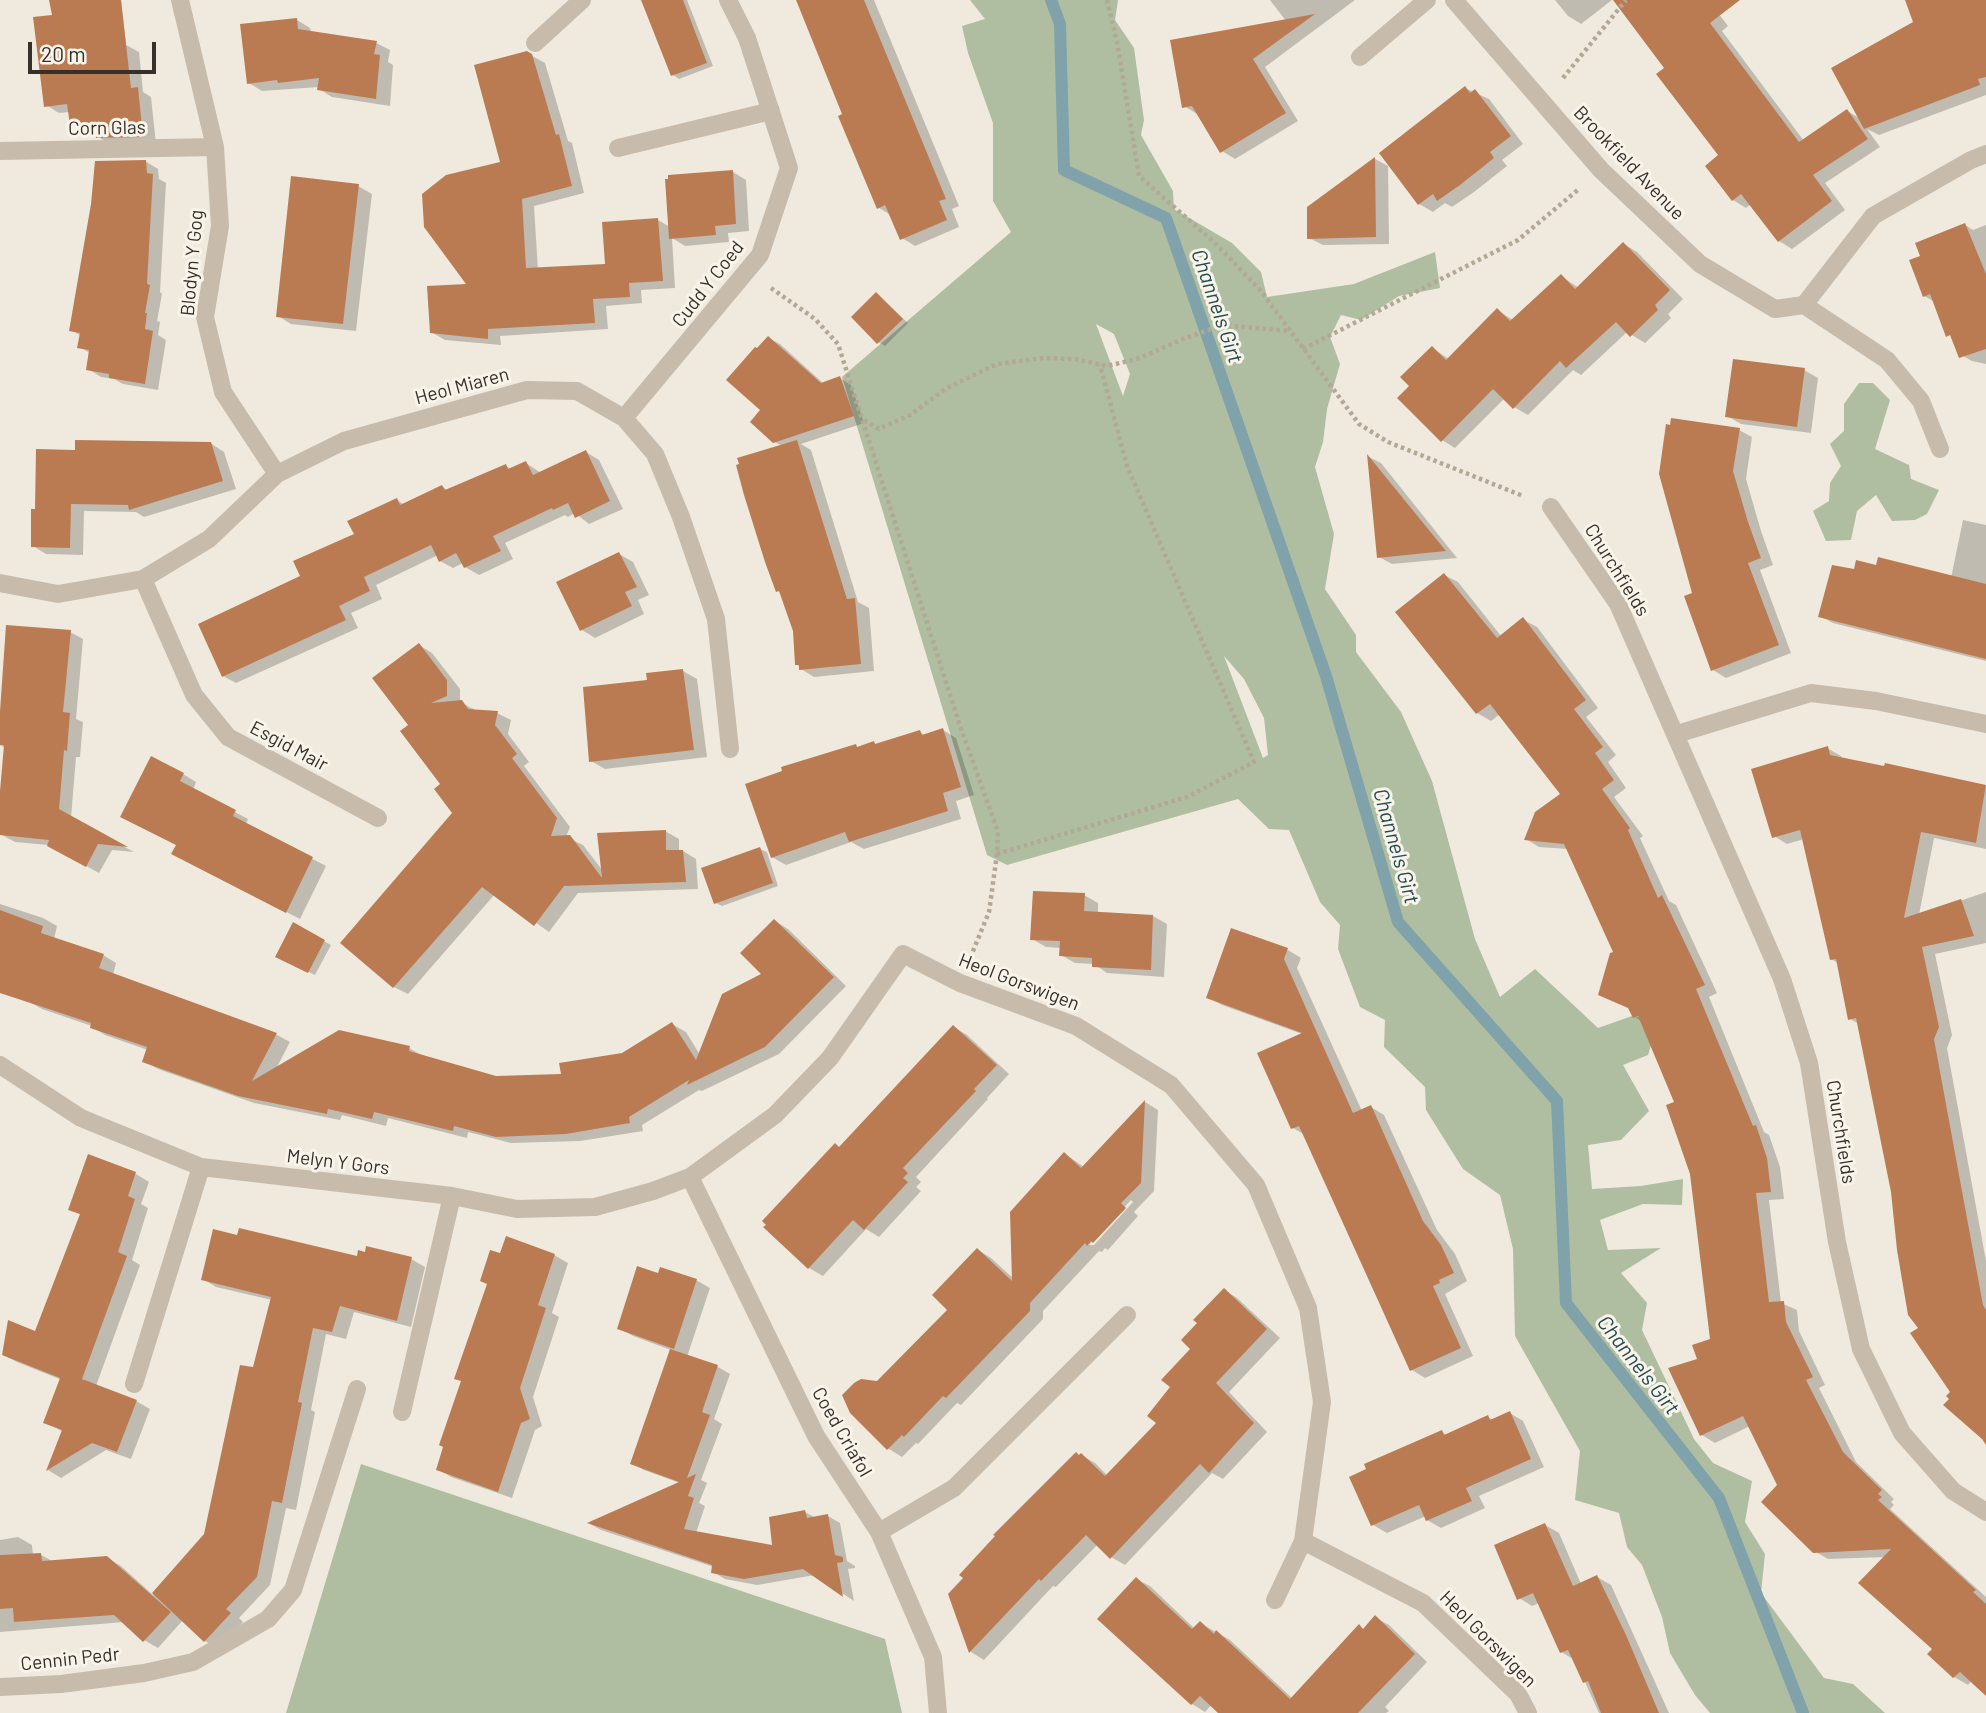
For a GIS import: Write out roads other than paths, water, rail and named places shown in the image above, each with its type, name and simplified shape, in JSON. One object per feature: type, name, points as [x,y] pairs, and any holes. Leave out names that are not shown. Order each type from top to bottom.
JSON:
[{"type":"street","name":"Blodyn Y Gog","points":[[180,0],[215,147],[220,226],[205,317],[223,392],[277,474]]},
{"type":"street","points":[[535,43],[582,0]]},
{"type":"street","name":"Cudd Y Coed","points":[[624,418],[760,255],[789,168],[747,38],[729,0]]},
{"type":"street","points":[[1360,57],[1427,0]]},
{"type":"street","name":"Brookfield Avenue","points":[[1454,0],[1601,170],[1700,264],[1775,309],[1804,305]]},
{"type":"street","points":[[618,148],[771,111]]},
{"type":"street","name":"Corn Glas","points":[[0,151],[215,147]]},
{"type":"street","points":[[1940,449],[1921,401],[1887,360],[1804,305],[1873,216],[1986,154]]},
{"type":"street","name":"Heol Miaren","points":[[0,583],[58,594],[143,579],[209,539],[277,474],[344,441],[527,390],[577,391],[624,418],[655,454],[681,517],[716,619],[730,749]]},
{"type":"street","name":"Churchfields","points":[[1551,507],[1618,604],[1782,979],[1809,1063],[1838,1242],[1861,1349],[1902,1433],[1953,1491],[1986,1512]]},
{"type":"street","name":"Esgid Mair","points":[[143,579],[194,695],[228,737],[378,818]]},
{"type":"street","points":[[1676,734],[1811,693],[1876,701],[1986,724]]},
{"type":"street","name":"Heol Gorswigen","points":[[690,1177],[775,1115],[830,1058],[904,954],[960,983],[1076,1026],[1171,1084],[1256,1185],[1308,1308],[1322,1402],[1303,1541],[1275,1600]]},
{"type":"street","name":"Melyn Y Gors","points":[[0,1065],[80,1118],[201,1167],[452,1196],[517,1209],[595,1207],[653,1191],[690,1177]]},
{"type":"street","points":[[134,1384],[201,1167]]},
{"type":"street","name":"Coed Criafol","points":[[690,1177],[816,1436],[879,1532],[933,1657],[938,1713]]},
{"type":"street","points":[[402,1412],[452,1196]]},
{"type":"street","points":[[879,1532],[954,1488],[1127,1315]]},
{"type":"street","name":"Cennin Pedr","points":[[0,1687],[61,1684],[193,1662],[268,1619],[293,1590],[357,1389]]},
{"type":"street","name":"Heol Gorswigen","points":[[1303,1541],[1423,1602],[1518,1694],[1528,1713]]},
{"type":"waterway","name":"Channels Girt","points":[[1051,0],[1060,24],[1064,170],[1166,218],[1326,676],[1398,922],[1557,1101],[1566,1303],[1719,1498],[1803,1713]]}]
